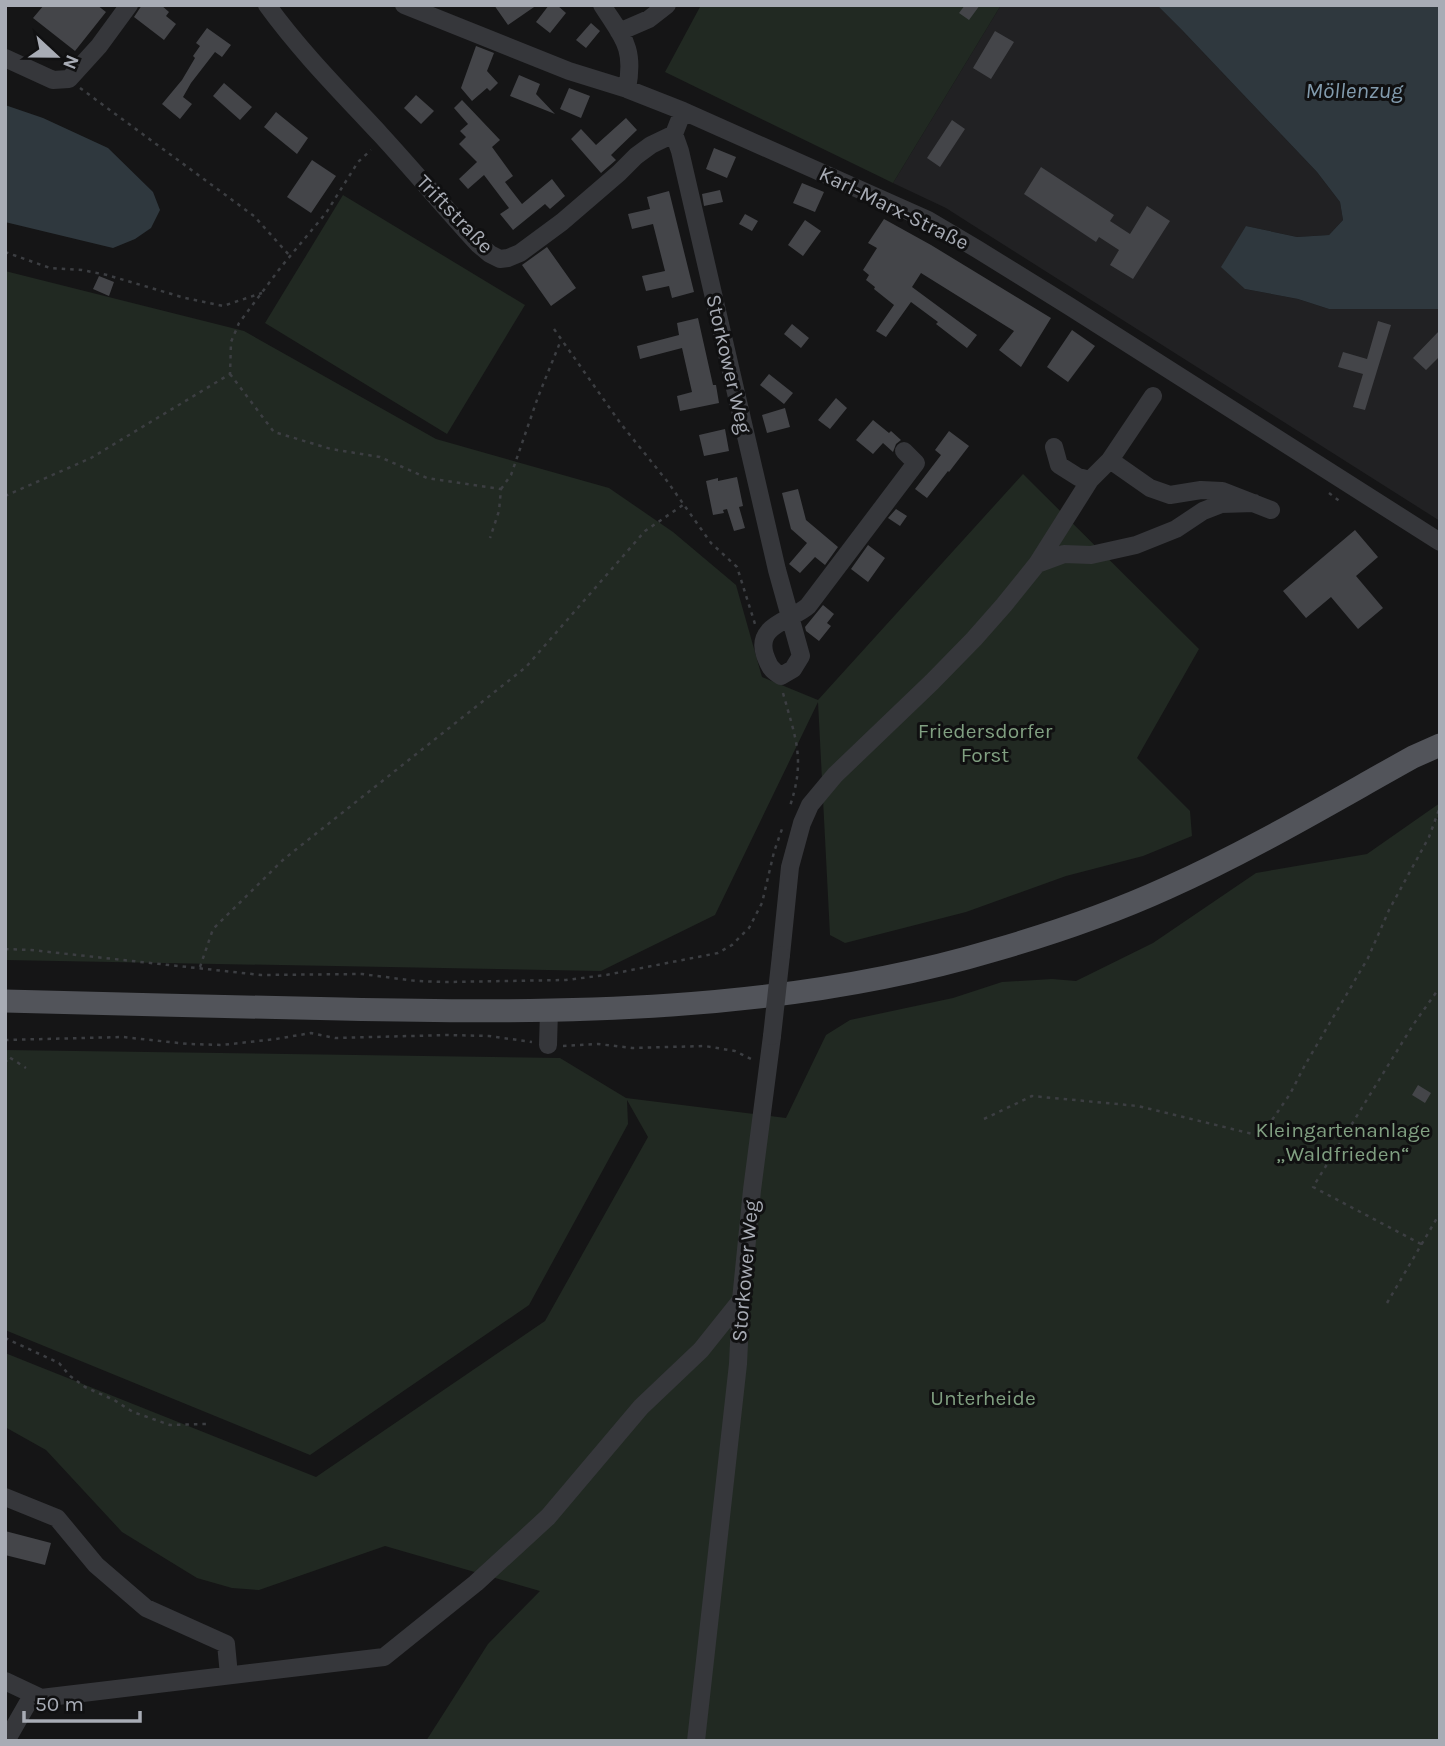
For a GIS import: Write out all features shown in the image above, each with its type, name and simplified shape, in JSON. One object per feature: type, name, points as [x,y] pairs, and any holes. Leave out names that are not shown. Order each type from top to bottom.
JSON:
[{"type":"main road","points":[[5,1001],[368,1010],[549,1010],[685,1005],[795,993],[887,978],[996,950],[1070,926],[1167,888],[1263,841],[1440,745]]},
{"type":"street","points":[[5,58],[53,80],[69,79],[99,46],[129,5]]},
{"type":"street","name":"Triftstraße","points":[[267,5],[302,50],[478,244],[500,259],[520,253],[562,222],[636,156],[674,134]]},
{"type":"street","name":"Karl-Marx-Straße","points":[[404,5],[569,71],[627,89],[683,111],[943,228],[1440,542]]},
{"type":"street","points":[[602,5],[627,45],[630,55],[627,89]]},
{"type":"street","points":[[619,32],[649,19],[667,5]]},
{"type":"street","points":[[674,134],[683,111]]},
{"type":"street","name":"Storkower Weg","points":[[674,134],[777,570],[801,656],[793,669],[781,676],[770,669],[763,650],[765,636]]},
{"type":"street","name":"Storkower Weg","points":[[696,1741],[738,1364],[751,1190],[772,1036],[790,867],[802,822],[810,805],[835,775],[974,639],[1037,564],[1090,480],[1110,460],[1153,396]]},
{"type":"street","points":[[1054,447],[1059,465],[1090,480]]},
{"type":"street","points":[[765,636],[773,626],[799,614],[808,606],[916,463],[904,451]]},
{"type":"street","points":[[1037,564],[1064,554],[1091,555],[1136,545],[1176,529],[1203,511],[1221,504],[1262,507],[1222,491],[1201,490],[1170,495],[1150,488],[1110,460]]},
{"type":"street","points":[[548,1045],[549,1010]]},
{"type":"street","points":[[5,1681],[41,1698],[384,1657],[476,1583],[548,1517],[641,1407],[701,1350],[741,1300]]},
{"type":"street","points":[[5,1497],[57,1518],[96,1565],[146,1608],[226,1644],[229,1675]]},
{"type":"street","points":[[6,1741],[33,1694]]},
{"type":"path","points":[[69,79],[254,216],[290,256]]},
{"type":"path","points":[[383,138],[358,162],[326,213],[239,323],[231,342],[230,374],[274,432],[331,449],[380,457],[428,478],[501,489]]},
{"type":"path","points":[[5,252],[50,268],[107,275],[223,306],[262,293]]},
{"type":"path","points":[[554,329],[621,424],[667,481],[711,543],[737,567],[755,626],[765,636]]},
{"type":"path","points":[[490,538],[499,510],[501,489],[511,474],[561,339]]},
{"type":"path","points":[[5,496],[91,457],[230,374]]},
{"type":"path","points":[[1329,494],[1342,503]]},
{"type":"path","points":[[200,967],[213,929],[284,859],[526,667],[645,531],[683,505]]},
{"type":"path","points":[[783,694],[798,751],[796,786],[786,816]]},
{"type":"path","points":[[984,1119],[1032,1096],[1138,1106],[1261,1136],[1290,1094],[1368,958],[1388,910],[1429,837],[1440,807]]},
{"type":"path","points":[[5,949],[261,975],[362,974],[448,982],[566,980],[606,975],[718,953],[732,945],[749,928],[762,903],[782,828]]},
{"type":"path","points":[[1421,1244],[1313,1187],[1440,986]]},
{"type":"path","points":[[5,1040],[123,1037],[222,1045],[311,1033],[335,1038],[489,1035],[569,1047],[598,1044],[632,1048],[705,1046],[735,1051],[768,1068]]},
{"type":"path","points":[[5,1063],[9,1057],[26,1068]]},
{"type":"path","points":[[1387,1303],[1440,1213]]},
{"type":"path","points":[[5,1338],[59,1363],[85,1387],[114,1399],[133,1412],[170,1424],[206,1424]]},
{"type":"shaded area","points":[[1001,5],[1157,5],[1317,172],[1340,202],[1343,220],[1329,235],[1297,237],[1246,226],[1245,289],[1298,299],[1329,309],[1440,309],[1440,521],[946,208],[893,183]]},
{"type":"green space","points":[[701,5],[1001,5],[893,183],[665,72]]},
{"type":"green space","points":[[343,195],[525,305],[447,434],[265,323]]},
{"type":"green space","name":"Friedersdorfer Forst","points":[[5,271],[244,331],[436,439],[609,488],[673,532],[736,585],[762,677],[818,700],[1023,474],[1199,649],[1137,758],[1190,811],[1192,836],[1143,856],[1066,876],[966,912],[845,943],[830,935],[818,702],[715,915],[601,971],[5,960]]},
{"type":"green space","name":"Unterheide","points":[[1440,803],[1440,814],[1432,826],[1440,816],[1440,1741],[426,1741],[488,1644],[540,1591],[385,1546],[259,1590],[232,1588],[197,1578],[122,1532],[46,1450],[5,1427],[5,1353],[316,1477],[545,1321],[648,1137],[627,1100],[628,1124],[529,1305],[310,1455],[5,1330],[5,1050],[560,1058],[626,1098],[786,1118],[826,1035],[850,1020],[953,998],[1002,982],[1052,979],[1076,981],[1153,943],[1256,873],[1367,854]]},
{"type":"water","name":"Möllenzug","points":[[1157,5],[1440,5],[1440,309],[1329,309],[1298,299],[1245,289],[1221,267],[1246,226],[1297,237],[1329,235],[1343,220],[1340,202],[1317,172]]},
{"type":"water","points":[[5,105],[43,118],[108,148],[153,192],[160,210],[151,228],[135,239],[113,248],[5,222]]},
{"type":"building","points":[[44,5],[97,5],[106,12],[75,51],[33,18]]},
{"type":"building","points":[[142,5],[161,5],[169,12],[166,16],[176,24],[164,40],[134,17]]},
{"type":"building","points":[[494,5],[537,5],[508,25]]},
{"type":"building","points":[[549,5],[557,5],[566,13],[550,33],[536,22]]},
{"type":"building","points":[[965,5],[980,5],[969,20],[959,13]]},
{"type":"building","points":[[591,23],[600,31],[586,48],[576,40]]},
{"type":"building","points":[[207,28],[231,45],[222,57],[215,52],[191,83],[183,97],[192,104],[180,119],[162,104],[182,80],[200,46],[196,43]]},
{"type":"building","points":[[995,31],[1014,42],[991,79],[973,68]]},
{"type":"building","points":[[476,46],[494,53],[487,71],[498,83],[490,91],[487,88],[472,101],[461,88]]},
{"type":"building","points":[[519,75],[540,84],[536,94],[555,114],[510,96]]},
{"type":"building","points":[[224,83],[252,107],[240,120],[213,96]]},
{"type":"building","points":[[569,88],[590,96],[581,118],[560,109]]},
{"type":"building","points":[[416,95],[434,111],[421,124],[404,108]]},
{"type":"building","points":[[462,100],[500,140],[492,147],[513,176],[505,182],[522,204],[552,179],[565,196],[550,209],[545,204],[513,230],[500,214],[509,208],[484,175],[468,189],[459,179],[477,162],[459,144],[466,137],[460,131],[468,124],[454,108]]},
{"type":"building","points":[[276,112],[308,138],[297,154],[264,127]]},
{"type":"building","points":[[626,118],[637,130],[611,155],[616,160],[601,173],[571,139],[581,129],[596,145]]},
{"type":"building","points":[[952,120],[965,129],[940,167],[927,158]]},
{"type":"building","points":[[714,148],[736,157],[727,178],[706,169]]},
{"type":"building","points":[[312,160],[336,176],[311,213],[287,197]]},
{"type":"building","points":[[1041,167],[1114,215],[1110,221],[1130,234],[1147,206],[1170,221],[1133,279],[1110,265],[1119,250],[1099,237],[1096,242],[1024,194]]},
{"type":"building","points":[[802,183],[824,192],[815,212],[793,203]]},
{"type":"building","points":[[720,190],[723,202],[704,206],[702,194]]},
{"type":"building","points":[[669,191],[694,292],[672,298],[669,286],[646,291],[642,276],[665,271],[653,224],[632,229],[628,214],[650,209],[647,197]]},
{"type":"building","points":[[745,214],[758,221],[752,231],[739,224]]},
{"type":"building","points":[[884,219],[1051,318],[1021,367],[999,350],[1014,331],[921,273],[912,287],[977,335],[967,348],[911,302],[886,337],[876,331],[894,305],[866,280],[869,275],[863,270],[877,248],[868,243]]},
{"type":"building","points":[[805,220],[821,231],[803,256],[788,245]]},
{"type":"building","points":[[547,247],[576,288],[551,306],[522,265]]},
{"type":"building","points":[[99,276],[114,282],[109,296],[93,289]]},
{"type":"building","points":[[698,318],[719,403],[680,411],[677,396],[692,392],[682,348],[640,359],[637,346],[679,335],[677,323]]},
{"type":"building","points":[[1378,321],[1391,325],[1365,410],[1353,407],[1363,374],[1338,367],[1343,352],[1367,359]]},
{"type":"building","points":[[792,324],[809,338],[801,348],[784,334]]},
{"type":"building","points":[[1072,330],[1095,346],[1068,382],[1047,367]]},
{"type":"building","points":[[1440,330],[1440,356],[1426,370],[1413,358]]},
{"type":"building","points":[[769,374],[793,393],[784,404],[760,385]]},
{"type":"building","points":[[836,398],[847,408],[830,429],[818,420]]},
{"type":"building","points":[[785,408],[790,427],[767,433],[762,415]]},
{"type":"building","points":[[873,420],[901,440],[893,452],[883,443],[873,454],[856,440]]},
{"type":"building","points":[[725,429],[729,451],[704,456],[699,435]]},
{"type":"building","points":[[949,431],[969,446],[927,498],[915,489],[941,455],[935,450]]},
{"type":"building","points":[[737,477],[743,506],[739,507],[745,528],[734,531],[727,509],[723,510],[724,513],[713,515],[706,481]]},
{"type":"building","points":[[798,489],[806,520],[838,547],[825,565],[815,557],[800,573],[789,564],[807,543],[791,529],[782,493]]},
{"type":"building","points":[[896,509],[907,516],[900,526],[888,518]]},
{"type":"building","points":[[1355,530],[1378,557],[1356,576],[1383,608],[1358,629],[1331,597],[1306,618],[1283,591]]},
{"type":"building","points":[[868,545],[885,558],[868,582],[851,569]]},
{"type":"building","points":[[823,605],[834,614],[827,623],[831,626],[819,641],[806,631],[805,627]]},
{"type":"building","points":[[1418,1085],[1431,1093],[1425,1103],[1412,1095]]},
{"type":"building","points":[[5,1531],[51,1543],[45,1565],[5,1555]]},
{"type":"park label","name":"Kleingartenanlage „Waldfrieden“","points":[[1343,1142]]}]
